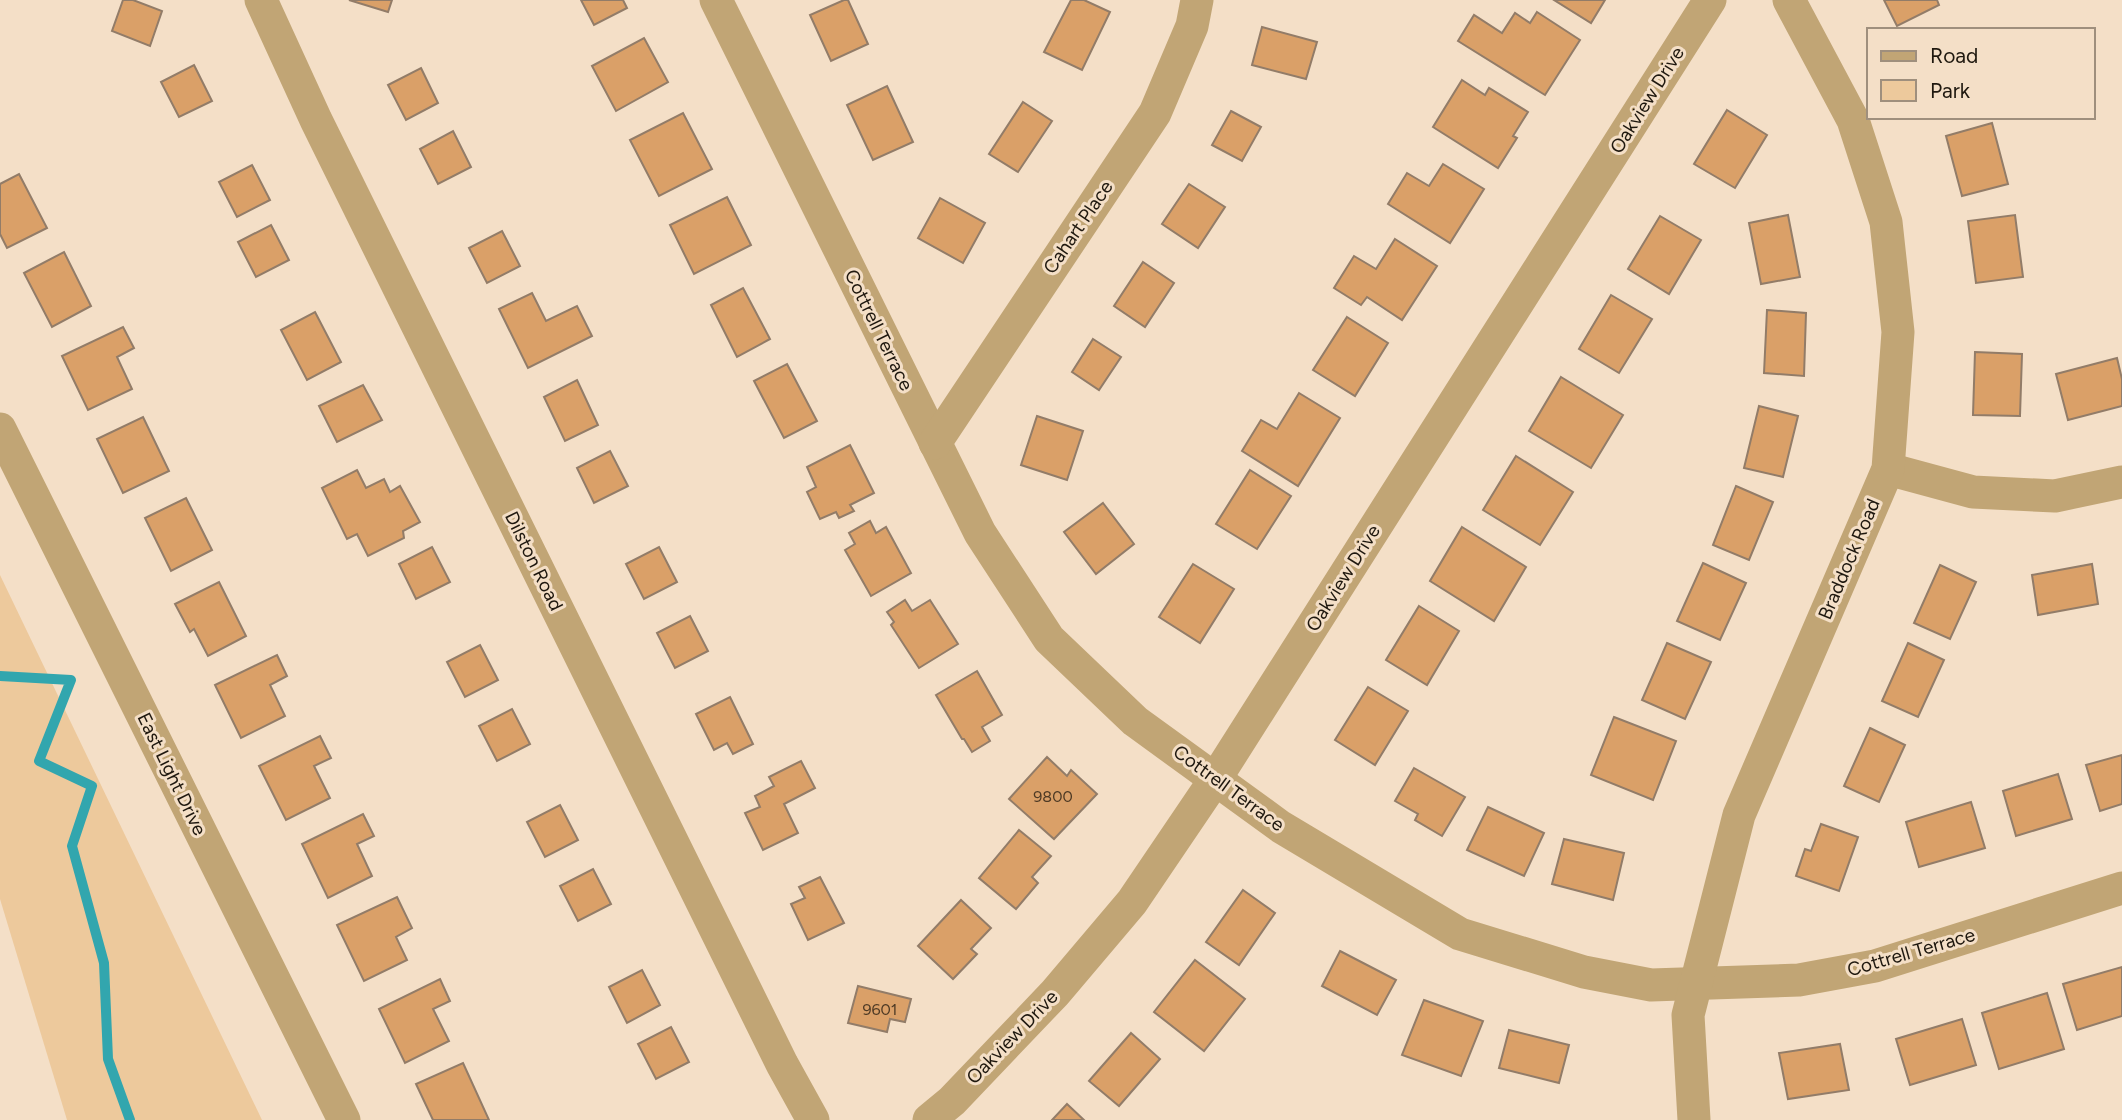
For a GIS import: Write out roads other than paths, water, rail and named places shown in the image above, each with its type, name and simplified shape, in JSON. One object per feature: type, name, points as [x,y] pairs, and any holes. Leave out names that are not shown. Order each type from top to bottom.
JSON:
[{"type":"street","name":"Dilston Road","points":[[261,0],[352,194],[763,1027],[813,1120]]},
{"type":"street","name":"Cottrell Terrace","points":[[716,0],[980,533],[1049,639],[1135,721],[1281,827],[1460,934],[1584,972],[1651,985],[1799,980],[1875,966],[2122,888]]},
{"type":"street","name":"Cahart Place","points":[[935,443],[1155,113],[1192,26],[1197,0]]},
{"type":"street","name":"Oakview Drive","points":[[929,1120],[951,1101],[1055,993],[1132,902],[1216,778],[1710,0]]},
{"type":"street","name":"Braddock Road","points":[[1694,1120],[1688,1015],[1739,815],[1888,469],[1898,332],[1886,222],[1853,120],[1788,0]]},
{"type":"street","name":"East Light Drive","points":[[0,429],[344,1120]]},
{"type":"street","points":[[1888,469],[1973,492],[2055,496],[2122,482]]},
{"type":"waterway","points":[[0,676],[71,680],[39,761],[92,786],[72,846],[104,963],[108,1059],[130,1120]]}]
